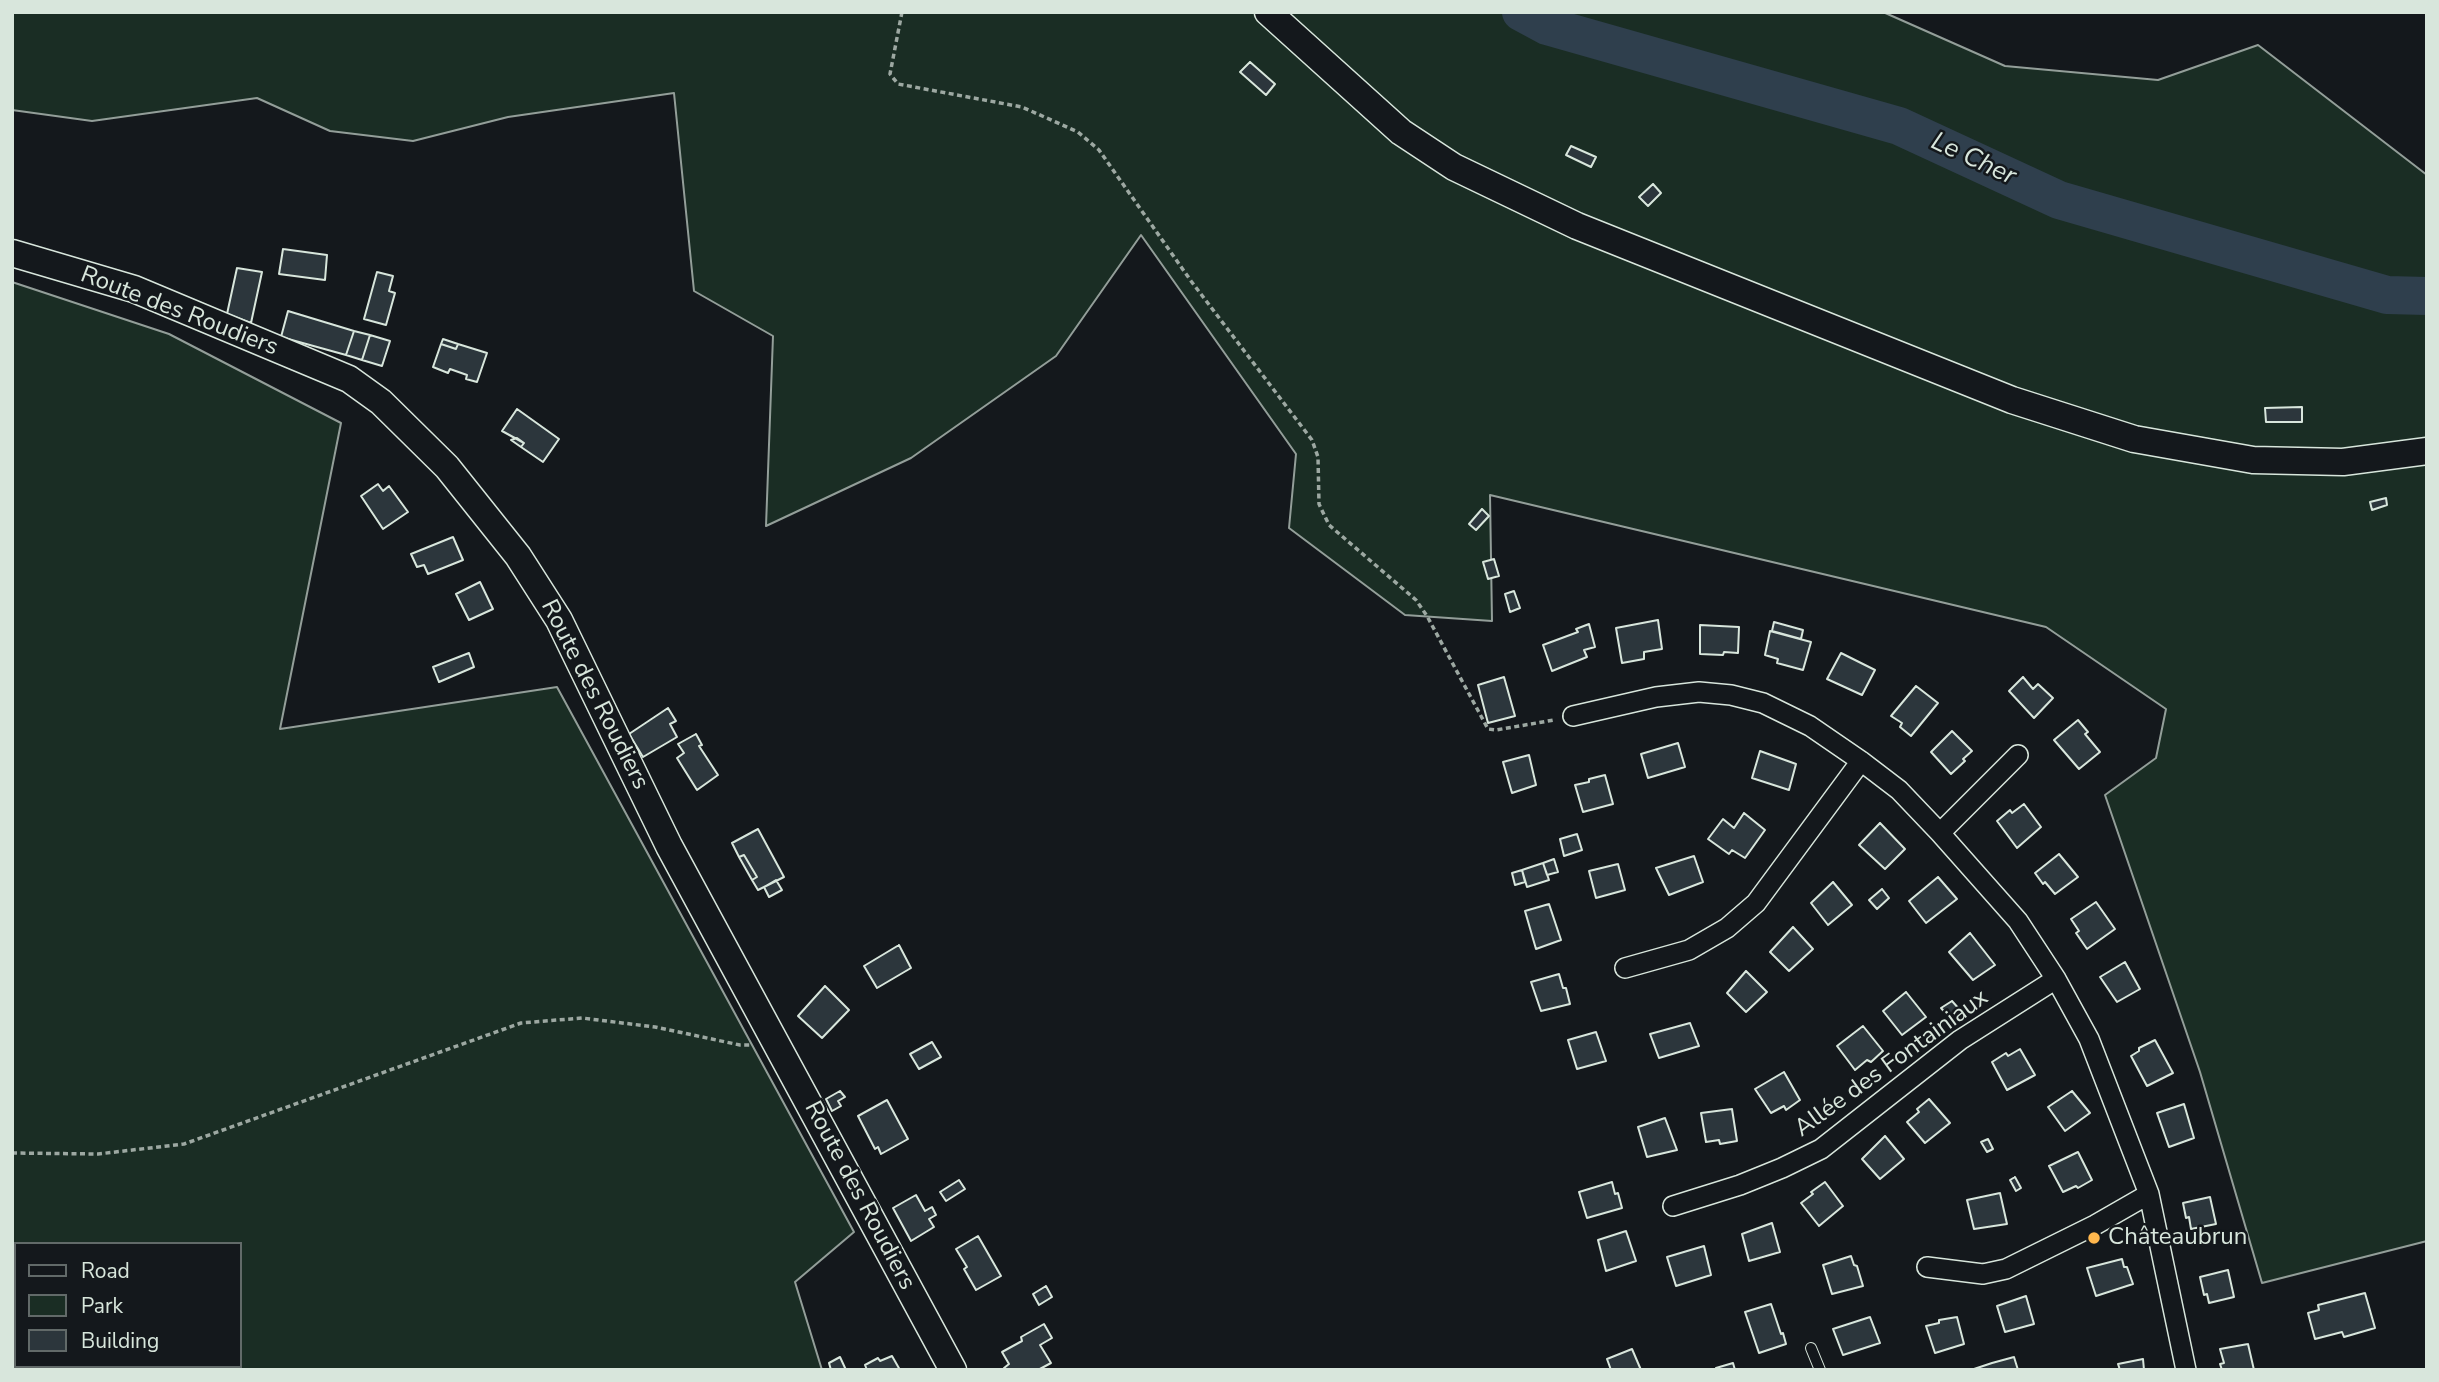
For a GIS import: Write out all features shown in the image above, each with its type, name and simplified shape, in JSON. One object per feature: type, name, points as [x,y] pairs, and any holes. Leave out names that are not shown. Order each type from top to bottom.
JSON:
[{"type":"street","points":[[1268,12],[1401,132],[1454,167],[1577,226],[2012,400],[2134,439],[2253,460],[2343,462],[2427,451]]},
{"type":"street","name":"Route des Roudiers","points":[[12,253],[134,289],[349,379],[381,402],[447,467],[518,556],[559,620],[669,846],[953,1370]]},
{"type":"street","points":[[1573,716],[1656,697],[1699,692],[1731,695],[1763,703],[1810,726],[1860,761],[1899,790],[1940,832],[2018,921],[2056,979],[2089,1039],[2148,1194],[2186,1370]]},
{"type":"street","points":[[1940,832],[2018,755]]},
{"type":"street","points":[[1625,968],[1689,950],[1727,928],[1756,903],[1860,761]]},
{"type":"street","name":"Allée des Fontainiaux","points":[[1673,1206],[1740,1185],[1821,1149],[1961,1040],[2056,979]]},
{"type":"street","points":[[1927,1267],[1983,1274],[2006,1269],[2074,1236],[2148,1194]]},
{"type":"lane","points":[[1811,1348],[1820,1370]]},
{"type":"path","points":[[902,12],[890,74],[898,84],[1022,107],[1078,132],[1099,150],[1191,281],[1312,440],[1318,457],[1319,504],[1329,525],[1416,600],[1488,729],[1496,730],[1573,716]]},
{"type":"path","points":[[12,1153],[97,1154],[184,1144],[521,1023],[582,1018],[655,1027],[740,1045],[776,1044]]},
{"type":"green space","points":[[12,12],[1883,12],[2005,66],[2158,80],[2258,45],[2427,175],[2427,1241],[2262,1283],[2200,1072],[2105,795],[2156,758],[2166,709],[2046,627],[1490,495],[1492,621],[1405,615],[1289,528],[1296,454],[1141,235],[1056,356],[911,458],[766,526],[773,336],[694,291],[674,93],[508,117],[413,141],[330,131],[257,98],[92,121],[12,110]]},
{"type":"green space","points":[[12,282],[169,334],[341,423],[280,729],[557,687],[854,1232],[795,1282],[822,1370],[12,1370]]},
{"type":"building","points":[[1250,62],[1275,84],[1266,95],[1240,72]]},
{"type":"building","points":[[1571,146],[1596,157],[1591,167],[1566,155]]},
{"type":"building","points":[[1653,184],[1661,193],[1648,206],[1639,197]]},
{"type":"building","points":[[283,249],[327,255],[325,280],[279,274]]},
{"type":"building","points":[[237,268],[262,272],[251,323],[227,314]]},
{"type":"building","points":[[377,272],[393,276],[389,291],[395,293],[386,325],[364,319]]},
{"type":"building","points":[[288,311],[354,331],[346,355],[281,337]]},
{"type":"building","points":[[354,331],[370,335],[362,360],[346,355]]},
{"type":"building","points":[[370,335],[390,341],[382,366],[362,360]]},
{"type":"building","points":[[443,339],[458,344],[456,349],[441,344]]},
{"type":"building","points":[[441,344],[456,349],[458,344],[487,353],[477,382],[450,369],[448,373],[433,367]]},
{"type":"building","points":[[2302,407],[2302,422],[2266,422],[2265,408]]},
{"type":"building","points":[[517,409],[559,439],[543,462],[521,447],[524,443],[502,431]]},
{"type":"building","points":[[517,438],[524,443],[521,447],[511,440]]},
{"type":"building","points":[[378,484],[383,491],[389,486],[408,512],[383,529],[361,496]]},
{"type":"building","points":[[2386,498],[2387,505],[2372,510],[2370,502]]},
{"type":"building","points":[[1482,509],[1489,516],[1476,530],[1469,524]]},
{"type":"building","points":[[453,537],[463,560],[428,574],[424,565],[417,567],[411,554]]},
{"type":"building","points":[[1494,559],[1499,576],[1488,579],[1483,562]]},
{"type":"building","points":[[480,582],[493,609],[469,620],[456,594]]},
{"type":"building","points":[[1514,591],[1520,608],[1510,612],[1505,594]]},
{"type":"building","points":[[1658,620],[1662,649],[1644,652],[1644,659],[1622,663],[1616,628]]},
{"type":"building","points":[[1774,622],[1803,630],[1801,639],[1772,631]]},
{"type":"building","points":[[1589,624],[1595,647],[1584,650],[1587,657],[1552,671],[1543,645],[1578,632],[1576,629]]},
{"type":"building","points":[[1700,625],[1739,627],[1738,653],[1700,654]]},
{"type":"building","points":[[1770,631],[1811,642],[1803,670],[1777,663],[1778,659],[1765,655]]},
{"type":"building","points":[[469,653],[474,667],[439,682],[433,667]]},
{"type":"building","points":[[1841,653],[1875,670],[1862,695],[1827,679]]},
{"type":"building","points":[[1504,677],[1515,716],[1488,723],[1478,685]]},
{"type":"building","points":[[2023,677],[2033,689],[2038,684],[2053,698],[2034,718],[2009,691]]},
{"type":"building","points":[[1916,686],[1938,703],[1911,736],[1900,727],[1902,723],[1891,716]]},
{"type":"building","points":[[668,708],[676,721],[670,724],[677,737],[643,757],[629,734]]},
{"type":"building","points":[[2078,720],[2088,732],[2085,734],[2100,752],[2079,769],[2054,740]]},
{"type":"building","points":[[1952,731],[1972,751],[1951,774],[1931,752]]},
{"type":"building","points":[[696,734],[702,745],[699,746],[718,775],[697,790],[677,758],[684,753],[678,744]]},
{"type":"building","points":[[1678,743],[1685,767],[1648,778],[1641,754]]},
{"type":"building","points":[[1760,751],[1796,764],[1789,790],[1752,778]]},
{"type":"building","points":[[1529,755],[1536,785],[1512,793],[1503,762]]},
{"type":"building","points":[[1605,775],[1613,804],[1583,812],[1575,785]]},
{"type":"building","points":[[2024,804],[2041,827],[2017,848],[1997,821],[2010,810],[2012,813]]},
{"type":"building","points":[[1744,813],[1765,830],[1745,858],[1732,850],[1729,854],[1708,839],[1723,819],[1734,828]]},
{"type":"building","points":[[1880,823],[1905,849],[1885,869],[1859,845]]},
{"type":"building","points":[[758,829],[784,877],[758,890],[752,880],[757,877],[744,855],[739,857],[732,843]]},
{"type":"building","points":[[1577,834],[1582,850],[1564,856],[1560,839]]},
{"type":"building","points":[[2059,854],[2078,877],[2055,894],[2035,873]]},
{"type":"building","points":[[744,855],[757,877],[752,880],[739,857]]},
{"type":"building","points":[[1694,856],[1703,882],[1669,895],[1656,868]]},
{"type":"building","points":[[1554,859],[1558,872],[1547,875],[1543,863]]},
{"type":"building","points":[[1543,863],[1549,880],[1527,887],[1522,870]]},
{"type":"building","points":[[1618,864],[1625,890],[1596,898],[1589,871]]},
{"type":"building","points":[[1522,870],[1525,882],[1515,885],[1512,873]]},
{"type":"building","points":[[1938,877],[1957,899],[1926,923],[1909,901]]},
{"type":"building","points":[[776,880],[782,890],[769,897],[764,887]]},
{"type":"building","points":[[1833,882],[1852,905],[1828,925],[1811,903]]},
{"type":"building","points":[[1882,889],[1889,898],[1877,909],[1869,900]]},
{"type":"building","points":[[2096,902],[2115,929],[2087,949],[2076,933],[2079,931],[2071,919]]},
{"type":"building","points":[[1549,904],[1561,940],[1536,949],[1525,911]]},
{"type":"building","points":[[1793,927],[1813,949],[1789,971],[1770,952]]},
{"type":"building","points":[[1970,933],[1995,965],[1973,980],[1949,952]]},
{"type":"building","points":[[899,945],[911,968],[877,988],[864,966]]},
{"type":"building","points":[[2125,962],[2140,989],[2117,1002],[2100,977]]},
{"type":"building","points":[[1746,971],[1767,992],[1746,1012],[1727,993]]},
{"type":"building","points":[[1559,974],[1570,1004],[1541,1011],[1531,982]]},
{"type":"building","points":[[825,986],[849,1010],[822,1038],[798,1016]]},
{"type":"building","points":[[1906,992],[1926,1017],[1902,1035],[1883,1011]]},
{"type":"building","points":[[1952,1001],[1960,1010],[1949,1017],[1941,1008]]},
{"type":"building","points":[[1690,1023],[1699,1046],[1659,1058],[1650,1034]]},
{"type":"building","points":[[1863,1026],[1883,1051],[1871,1062],[1867,1060],[1855,1070],[1837,1046]]},
{"type":"building","points":[[1596,1032],[1606,1061],[1577,1069],[1568,1040]]},
{"type":"building","points":[[2155,1040],[2173,1073],[2147,1086],[2131,1056],[2139,1051],[2139,1048]]},
{"type":"building","points":[[932,1042],[941,1057],[919,1069],[910,1054]]},
{"type":"building","points":[[2020,1049],[2035,1075],[2007,1090],[1992,1062],[2006,1053],[2008,1056]]},
{"type":"building","points":[[1784,1072],[1800,1100],[1786,1110],[1784,1106],[1771,1113],[1755,1089]]},
{"type":"building","points":[[840,1091],[845,1097],[838,1101],[841,1106],[832,1111],[826,1099]]},
{"type":"building","points":[[2072,1091],[2090,1113],[2065,1131],[2048,1107]]},
{"type":"building","points":[[1929,1099],[1950,1123],[1925,1143],[1907,1122]]},
{"type":"building","points":[[887,1100],[908,1139],[881,1154],[878,1147],[875,1149],[858,1116]]},
{"type":"building","points":[[2184,1104],[2194,1138],[2169,1147],[2157,1113]]},
{"type":"building","points":[[1732,1109],[1737,1141],[1720,1144],[1719,1140],[1706,1142],[1701,1113]]},
{"type":"building","points":[[1665,1118],[1677,1150],[1647,1157],[1638,1127]]},
{"type":"building","points":[[1885,1136],[1904,1159],[1880,1179],[1862,1159]]},
{"type":"building","points":[[1988,1139],[1993,1149],[1987,1152],[1981,1142]]},
{"type":"building","points":[[2078,1152],[2092,1180],[2063,1192],[2049,1166]]},
{"type":"building","points":[[2015,1177],[2021,1188],[2016,1191],[2010,1180]]},
{"type":"building","points":[[959,1180],[965,1189],[946,1201],[940,1192]]},
{"type":"building","points":[[1612,1182],[1622,1208],[1587,1218],[1579,1192]]},
{"type":"building","points":[[1825,1182],[1843,1206],[1819,1226],[1801,1203]]},
{"type":"building","points":[[2000,1193],[2007,1224],[1974,1229],[1967,1200]]},
{"type":"building","points":[[916,1195],[925,1211],[932,1207],[936,1215],[929,1219],[934,1227],[911,1241],[893,1208]]},
{"type":"building","points":[[2210,1197],[2216,1224],[2191,1229],[2183,1203]]},
{"type":"building","points":[[1772,1223],[1780,1252],[1749,1261],[1742,1234]]},
{"type":"building","points":[[1626,1231],[1636,1261],[1606,1271],[1598,1240]]},
{"type":"building","points":[[978,1236],[1001,1276],[976,1290],[956,1249]]},
{"type":"building","points":[[1704,1246],[1711,1275],[1676,1286],[1667,1257]]},
{"type":"building","points":[[1851,1256],[1863,1286],[1832,1294],[1823,1265]]},
{"type":"building","points":[[2122,1259],[2133,1284],[2096,1296],[2087,1268]]},
{"type":"building","points":[[2228,1270],[2234,1297],[2209,1303],[2207,1294],[2204,1295],[2200,1277]]},
{"type":"building","points":[[1046,1286],[1052,1297],[1039,1305],[1033,1294]]},
{"type":"building","points":[[2365,1293],[2375,1328],[2344,1337],[2342,1332],[2315,1339],[2308,1313],[2319,1310],[2318,1305]]},
{"type":"building","points":[[2026,1296],[2034,1324],[2005,1332],[1997,1306]]},
{"type":"building","points":[[1771,1304],[1786,1344],[1759,1353],[1745,1312]]},
{"type":"building","points":[[1870,1317],[1880,1343],[1843,1355],[1833,1329]]},
{"type":"building","points":[[1957,1317],[1964,1344],[1935,1353],[1926,1326],[1939,1323],[1939,1320]]},
{"type":"building","points":[[1044,1324],[1052,1338],[1040,1345],[1051,1363],[1038,1370],[1005,1370],[1009,1364],[1002,1352]]},
{"type":"building","points":[[2248,1344],[2254,1370],[2222,1370],[2220,1364],[2224,1363],[2220,1349]]},
{"type":"building","points":[[1632,1349],[1641,1370],[1611,1370],[1607,1359]]},
{"type":"building","points":[[892,1356],[900,1370],[867,1370],[865,1365],[878,1358],[880,1361]]},
{"type":"building","points":[[840,1357],[846,1370],[831,1370],[829,1363]]},
{"type":"building","points":[[2014,1357],[2018,1370],[1971,1370],[1992,1363]]},
{"type":"building","points":[[2143,1359],[2144,1370],[2120,1370],[2118,1364]]},
{"type":"building","points":[[1733,1363],[1735,1370],[1716,1370],[1716,1368]]},
{"type":"waterway","name":"Le Cher","points":[[1521,12],[1547,26],[1899,126],[2059,200],[2387,295],[2427,296]]},
{"type":"place","name":"Châteaubrun","points":[[2094,1238]]}]
